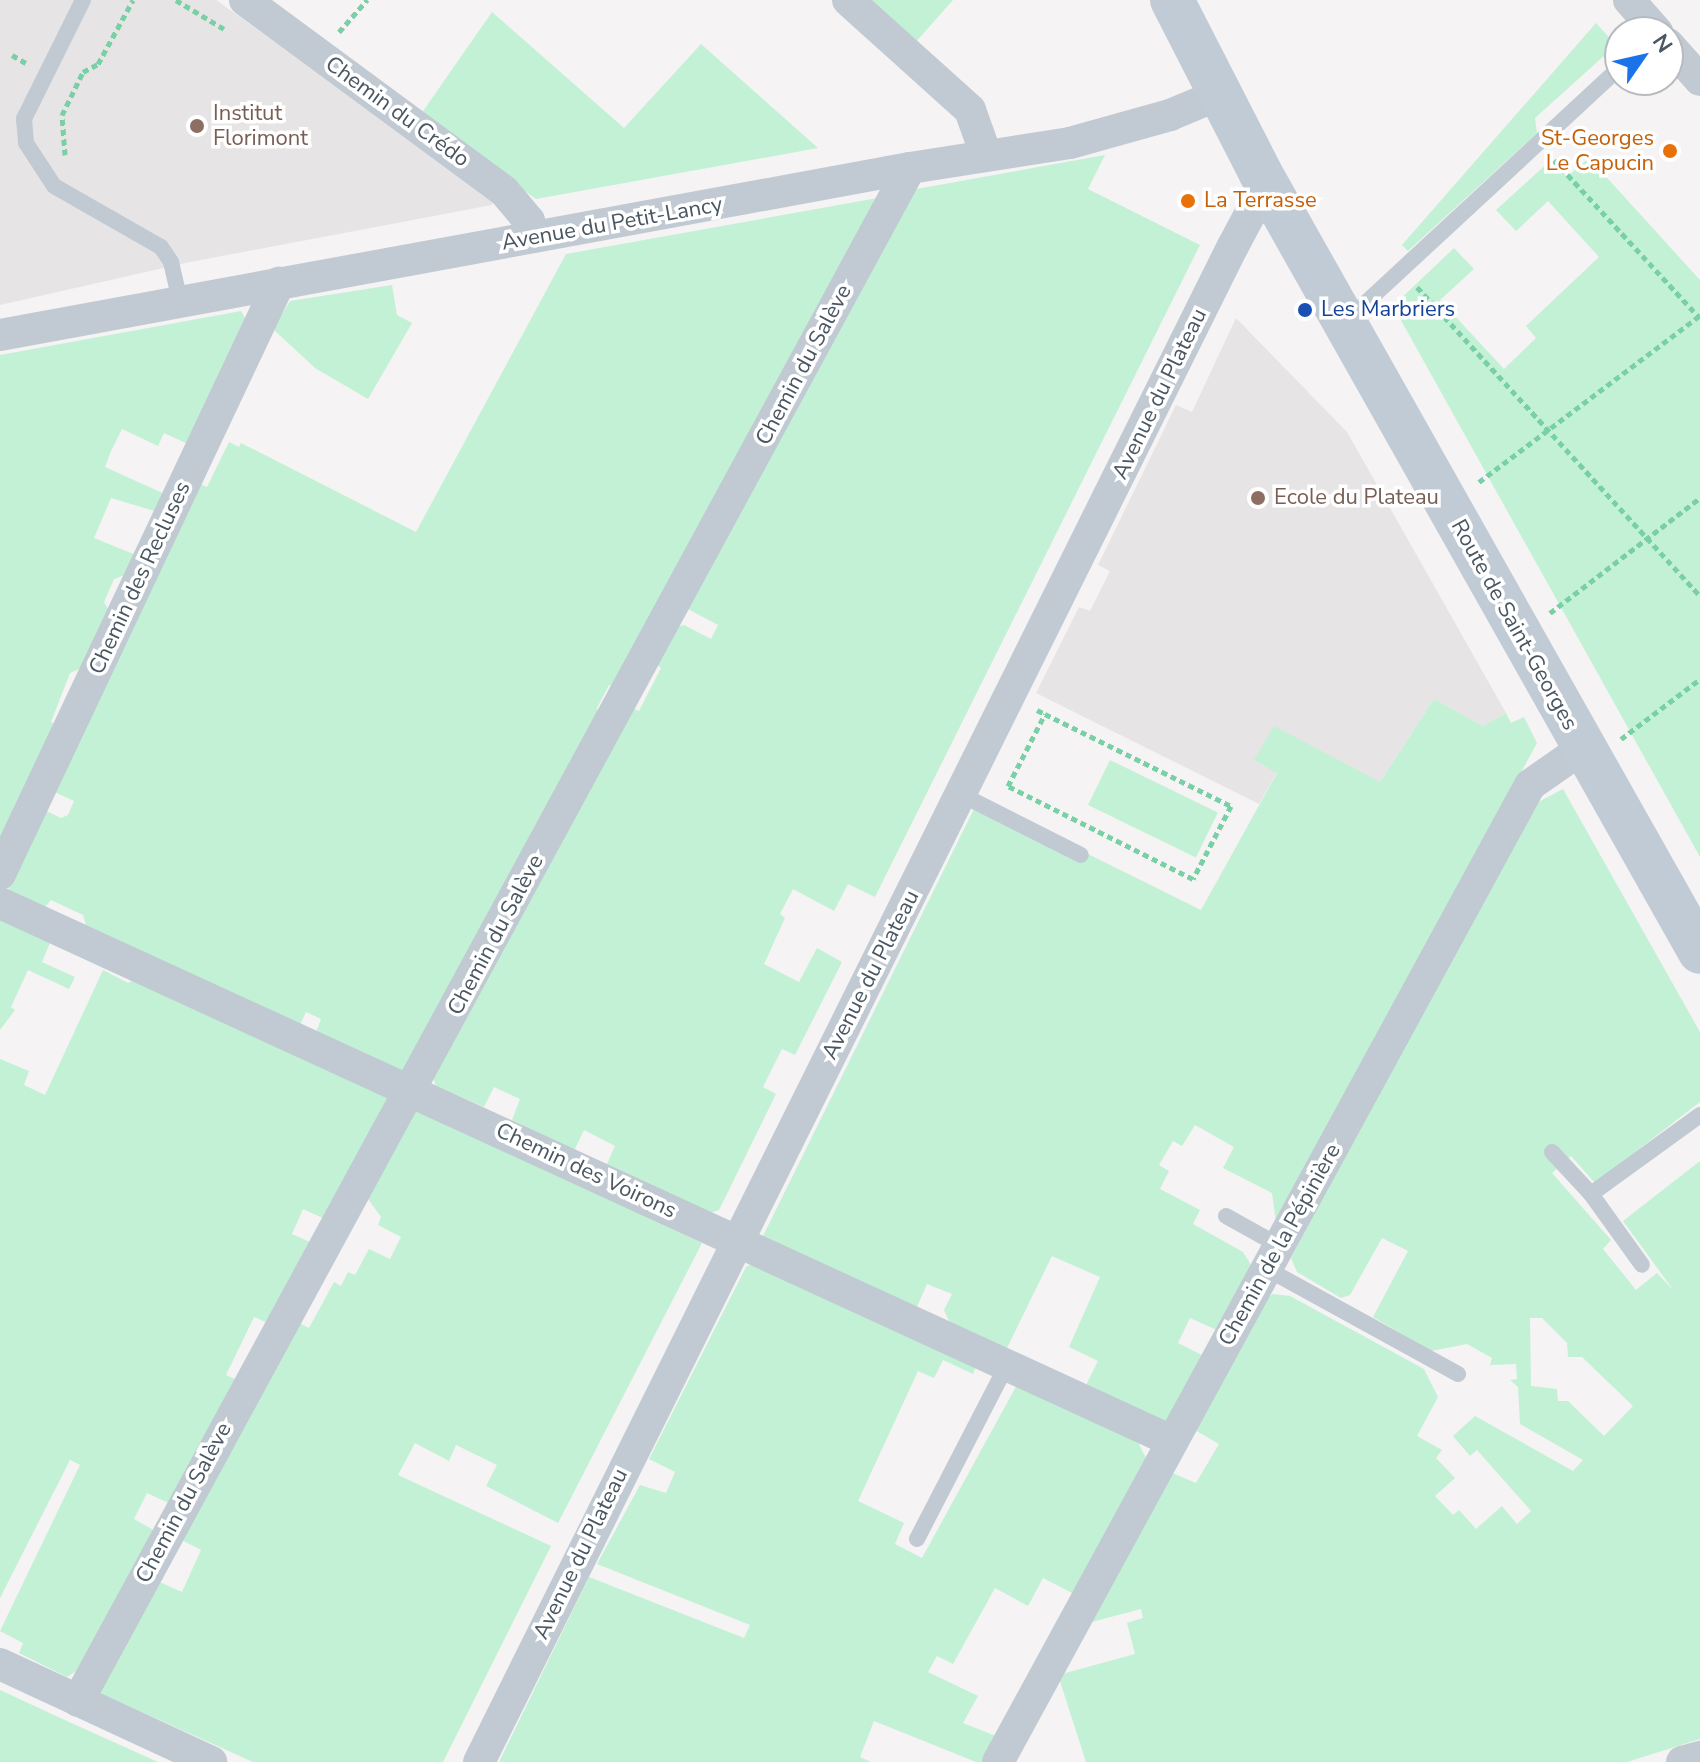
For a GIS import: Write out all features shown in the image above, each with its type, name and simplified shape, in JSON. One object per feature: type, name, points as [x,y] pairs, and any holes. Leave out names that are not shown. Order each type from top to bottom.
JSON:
[{"type":"street","name":"Chemin du Crédo","points":[[245,0],[504,191],[529,221],[532,237]]},
{"type":"street","points":[[848,0],[970,110],[986,155]]},
{"type":"street","name":"Route de Saint-Georges","points":[[1172,0],[1218,95],[1344,322],[1598,746],[1700,952]]},
{"type":"street","points":[[1629,0],[1643,16]]},
{"type":"street","points":[[1684,62],[1700,80]]},
{"type":"street","name":"Avenue du Petit-Lancy","points":[[0,335],[910,168],[1070,143],[1170,115],[1218,95]]},
{"type":"street","name":"Chemin du Salève","points":[[78,1701],[910,168]]},
{"type":"street","name":"Avenue du Plateau","points":[[479,1762],[1239,235],[1251,212],[1275,199]]},
{"type":"street","name":"Chemin des Recluses","points":[[0,874],[279,283]]},
{"type":"street","name":"Chemin de la Pépinière","points":[[998,1762],[1530,785],[1598,746]]},
{"type":"street","name":"Chemin des Voirons","points":[[0,903],[412,1089],[1172,1441]]},
{"type":"street","points":[[0,1664],[211,1762]]},
{"type":"street","points":[[1682,1762],[1700,1757]]},
{"type":"lane","points":[[83,0],[24,119],[26,143],[54,186],[161,247],[171,262],[180,301]]},
{"type":"lane","points":[[1344,322],[1604,82]]},
{"type":"lane","points":[[962,795],[1081,855]]},
{"type":"lane","points":[[1591,1194],[1700,1115]]},
{"type":"lane","points":[[1552,1152],[1591,1194],[1642,1265]]},
{"type":"lane","points":[[1226,1216],[1274,1257],[1458,1374]]},
{"type":"lane","points":[[917,1539],[1007,1365]]},
{"type":"path","points":[[70,163],[60,136],[62,115],[83,72],[98,64],[133,0]]},
{"type":"path","points":[[319,54],[367,0]]},
{"type":"path","points":[[1470,488],[1699,317],[1539,143]]},
{"type":"path","points":[[1401,270],[1700,596]]},
{"type":"path","points":[[1543,618],[1700,498]]},
{"type":"path","points":[[1598,746],[1700,679]]},
{"type":"path","points":[[1011,697],[1231,806],[1193,879],[1008,786],[1045,714]]},
{"type":"shaded area","name":"Institut Florimont","points":[[0,0],[216,0],[493,195],[492,205],[190,262],[0,305]]},
{"type":"shaded area","name":"Ecole du Plateau","points":[[1236,318],[1347,432],[1506,713],[1483,726],[1434,699],[1380,782],[1255,761],[1277,772],[1259,804],[1036,693],[1079,607],[1090,611],[1110,571],[1098,565],[1176,405],[1192,412]]},
{"type":"green space","points":[[864,0],[953,0],[914,44]]},
{"type":"green space","points":[[492,12],[624,128],[701,44],[818,148],[536,199],[419,117]]},
{"type":"green space","points":[[1596,23],[1604,32],[1604,56],[1535,118],[1537,133],[1408,251],[1402,245]]},
{"type":"green space","points":[[1105,155],[1088,189],[1200,245],[875,897],[848,884],[834,911],[793,889],[780,914],[785,918],[764,964],[799,982],[817,948],[842,962],[795,1055],[782,1049],[763,1087],[776,1094],[719,1210],[709,1213],[606,1166],[615,1146],[584,1130],[574,1151],[512,1120],[520,1099],[494,1087],[484,1107],[436,1086],[432,1075],[630,707],[639,711],[661,668],[655,663],[672,628],[684,625],[711,639],[718,625],[684,607],[911,190]]},
{"type":"green space","points":[[1589,158],[1700,280],[1700,857],[1393,306],[1454,248],[1474,269],[1440,300],[1504,369],[1536,338],[1526,326],[1599,257],[1548,201],[1516,231],[1496,210],[1551,160],[1567,177]]},
{"type":"green space","points":[[883,197],[618,689],[609,685],[597,708],[601,718],[402,1072],[316,1032],[321,1019],[306,1012],[300,1025],[86,925],[83,915],[51,900],[45,907],[10,891],[5,881],[40,808],[61,818],[68,815],[74,801],[48,789],[196,482],[207,487],[229,442],[239,447],[241,443],[416,532],[566,254]]},
{"type":"green space","points":[[392,285],[397,315],[412,323],[368,399],[315,368],[273,329],[290,301]]},
{"type":"green space","points":[[241,311],[248,323],[190,445],[164,433],[158,446],[122,429],[111,451],[105,467],[167,495],[158,512],[111,498],[94,538],[136,555],[127,574],[114,579],[104,602],[109,611],[82,668],[70,673],[51,722],[57,725],[0,843],[0,355]]},
{"type":"green space","points":[[1434,699],[1483,726],[1506,713],[1511,723],[1524,717],[1537,743],[1276,1222],[1272,1193],[1223,1168],[1234,1147],[1195,1125],[1182,1146],[1173,1141],[1159,1165],[1169,1171],[1160,1189],[1200,1210],[1193,1224],[1243,1252],[1251,1265],[1217,1330],[1190,1318],[1178,1343],[1202,1355],[1166,1423],[1085,1387],[1098,1361],[1069,1347],[1100,1277],[1052,1256],[1006,1350],[950,1323],[944,1310],[952,1294],[927,1284],[916,1309],[762,1238],[974,809],[1082,851],[1201,910],[1277,773],[1254,760],[1274,726],[1380,782]]},
{"type":"green space","points":[[1110,760],[1218,813],[1196,858],[1088,805]]},
{"type":"green space","points":[[1563,789],[1700,1032],[1700,1102],[1595,1183],[1571,1156],[1552,1173],[1611,1240],[1603,1249],[1636,1290],[1657,1273],[1674,1291],[1623,1221],[1700,1161],[1700,1739],[1627,1762],[1086,1762],[1058,1675],[1135,1654],[1127,1623],[1143,1618],[1141,1609],[1088,1623],[1170,1472],[1196,1483],[1219,1444],[1193,1429],[1263,1301],[1273,1294],[1290,1296],[1424,1369],[1438,1397],[1417,1436],[1442,1450],[1436,1458],[1455,1478],[1435,1496],[1453,1515],[1459,1510],[1476,1529],[1502,1506],[1517,1524],[1531,1511],[1477,1450],[1470,1456],[1453,1436],[1475,1416],[1573,1471],[1583,1460],[1520,1424],[1518,1387],[1510,1380],[1517,1379],[1516,1364],[1490,1365],[1492,1358],[1467,1344],[1431,1351],[1373,1317],[1408,1251],[1382,1238],[1350,1295],[1341,1298],[1297,1272],[1291,1258],[1531,806]],"holes":[[[1530,1318],[1542,1318],[1567,1343],[1568,1357],[1582,1357],[1633,1406],[1604,1436],[1568,1401],[1558,1401],[1557,1389],[1531,1386]]]},
{"type":"green space","points":[[0,915],[52,938],[42,962],[75,977],[69,989],[28,970],[11,1007],[15,1010],[0,1030]]},
{"type":"green space","points":[[103,970],[128,983],[138,978],[387,1094],[390,1104],[327,1220],[303,1209],[292,1234],[312,1243],[268,1323],[254,1317],[226,1375],[239,1381],[173,1505],[147,1493],[134,1519],[155,1531],[78,1670],[67,1677],[19,1653],[23,1643],[0,1631],[80,1465],[70,1460],[0,1598],[0,1059],[29,1071],[24,1085],[45,1095]]},
{"type":"green space","points":[[420,1109],[702,1243],[558,1523],[486,1486],[497,1465],[456,1445],[449,1461],[415,1443],[398,1475],[551,1546],[443,1762],[253,1762],[102,1694],[99,1683],[155,1580],[182,1592],[201,1550],[178,1538],[295,1321],[309,1328],[334,1282],[341,1286],[348,1272],[355,1275],[369,1249],[390,1259],[401,1237],[378,1225],[381,1217],[366,1196],[409,1114]]},
{"type":"green space","points":[[756,1262],[977,1365],[973,1374],[943,1360],[934,1378],[918,1371],[858,1501],[904,1523],[895,1544],[922,1558],[1018,1383],[1138,1442],[1146,1458],[1074,1594],[1043,1578],[1028,1606],[995,1588],[953,1664],[937,1656],[928,1672],[978,1696],[963,1723],[996,1736],[992,1762],[976,1762],[874,1721],[860,1757],[871,1762],[499,1762],[589,1577],[744,1638],[750,1625],[597,1564],[640,1485],[666,1493],[675,1472],[649,1459],[746,1267]]},
{"type":"green space","points":[[0,1690],[69,1722],[158,1762],[0,1762]]},
{"type":"place","name":"Institut Florimont","points":[[197,126]]},
{"type":"place","name":"St-Georges Le Capucin","points":[[1670,151]]},
{"type":"place","name":"La Terrasse","points":[[1188,201]]},
{"type":"place","name":"Les Marbriers","points":[[1305,310]]},
{"type":"place","name":"Ecole du Plateau","points":[[1258,498]]}]
